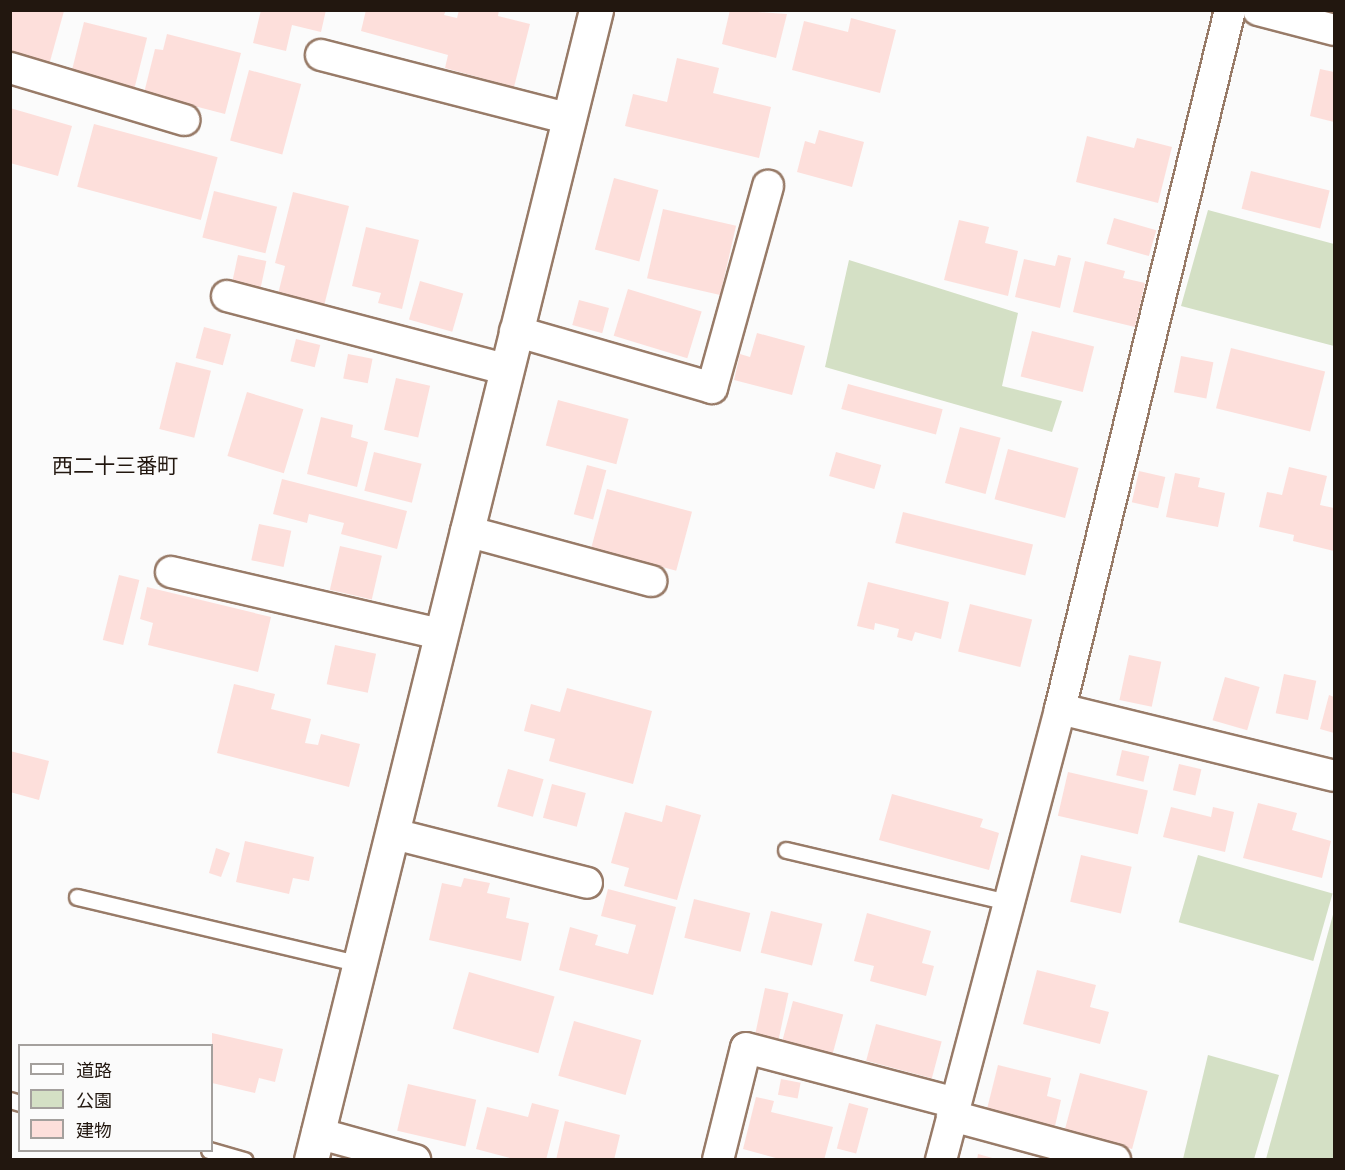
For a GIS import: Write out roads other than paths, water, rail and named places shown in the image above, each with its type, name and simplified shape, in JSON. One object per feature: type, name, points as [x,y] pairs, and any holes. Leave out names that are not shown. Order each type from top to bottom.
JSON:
[{"type":"street","points":[[415,1160],[314,1146],[394,834],[440,634],[596,10]]},
{"type":"street","points":[[941,1160],[1060,709],[1230,10]]},
{"type":"street","points":[[1258,10],[1335,30]]},
{"type":"street","points":[[321,55],[570,119]]},
{"type":"street","points":[[10,68],[184,120]]},
{"type":"street","points":[[515,331],[712,388],[768,186]]},
{"type":"street","points":[[227,296],[506,369]]},
{"type":"street","points":[[466,531],[651,581]]},
{"type":"street","points":[[171,572],[440,634]]},
{"type":"street","points":[[1060,709],[1335,776]]},
{"type":"street","points":[[394,834],[587,883]]},
{"type":"street","points":[[718,1160],[746,1048],[1115,1160]]},
{"type":"lane","points":[[786,850],[1008,902]]},
{"type":"lane","points":[[77,897],[361,964]]},
{"type":"lane","points":[[213,1151],[245,1160]]},
{"type":"district","name":"西二十三番町","points":[[115,465]]}]
